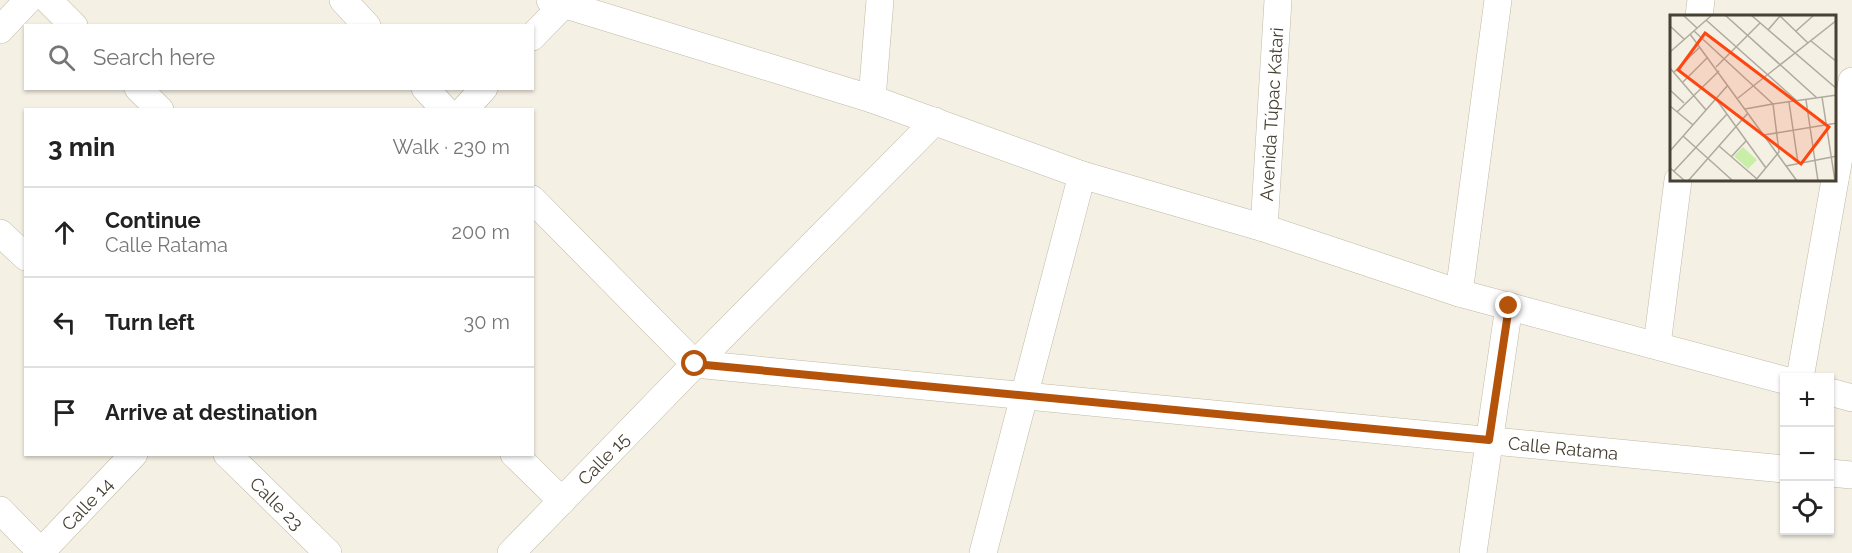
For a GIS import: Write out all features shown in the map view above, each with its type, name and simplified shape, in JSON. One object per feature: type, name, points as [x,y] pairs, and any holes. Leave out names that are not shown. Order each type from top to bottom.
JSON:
[{"type":"street","points":[[0,30],[28,0]]},
{"type":"street","points":[[48,0],[72,24]]},
{"type":"street","points":[[343,0],[365,24]]},
{"type":"street","points":[[872,99],[880,0]]},
{"type":"street","points":[[1459,293],[1498,0]]},
{"type":"street","points":[[1699,15],[1701,0]]},
{"type":"street","points":[[534,34],[557,2],[872,99],[1082,175],[1264,228],[1459,293],[1780,379]]},
{"type":"street","name":"Avenida Túpac Katari","points":[[1264,228],[1272,2]]},
{"type":"street","points":[[1837,169],[1852,81]]},
{"type":"street","points":[[140,90],[158,108]]},
{"type":"street","points":[[428,90],[443,108]]},
{"type":"street","points":[[466,108],[482,90]]},
{"type":"street","name":"Calle 15","points":[[511,553],[935,121]]},
{"type":"street","points":[[982,553],[1082,175]]},
{"type":"street","points":[[1657,345],[1678,182]]},
{"type":"street","points":[[1801,373],[1835,182]]},
{"type":"street","points":[[534,201],[695,364]]},
{"type":"street","points":[[0,232],[24,255]]},
{"type":"street","points":[[1473,553],[1509,306]]},
{"type":"street","name":"Calle Ratama","points":[[695,364],[1780,469]]},
{"type":"street","points":[[1834,393],[1852,398]]},
{"type":"street","name":"Calle 14","points":[[41,553],[132,456]]},
{"type":"street","name":"Calle 23","points":[[230,456],[328,553]]},
{"type":"street","points":[[516,456],[562,501]]},
{"type":"street","points":[[1834,473],[1852,475]]},
{"type":"street","points":[[0,510],[41,553]]},
{"type":"route","points":[[695,364],[1489,440],[1509,306]]}]
